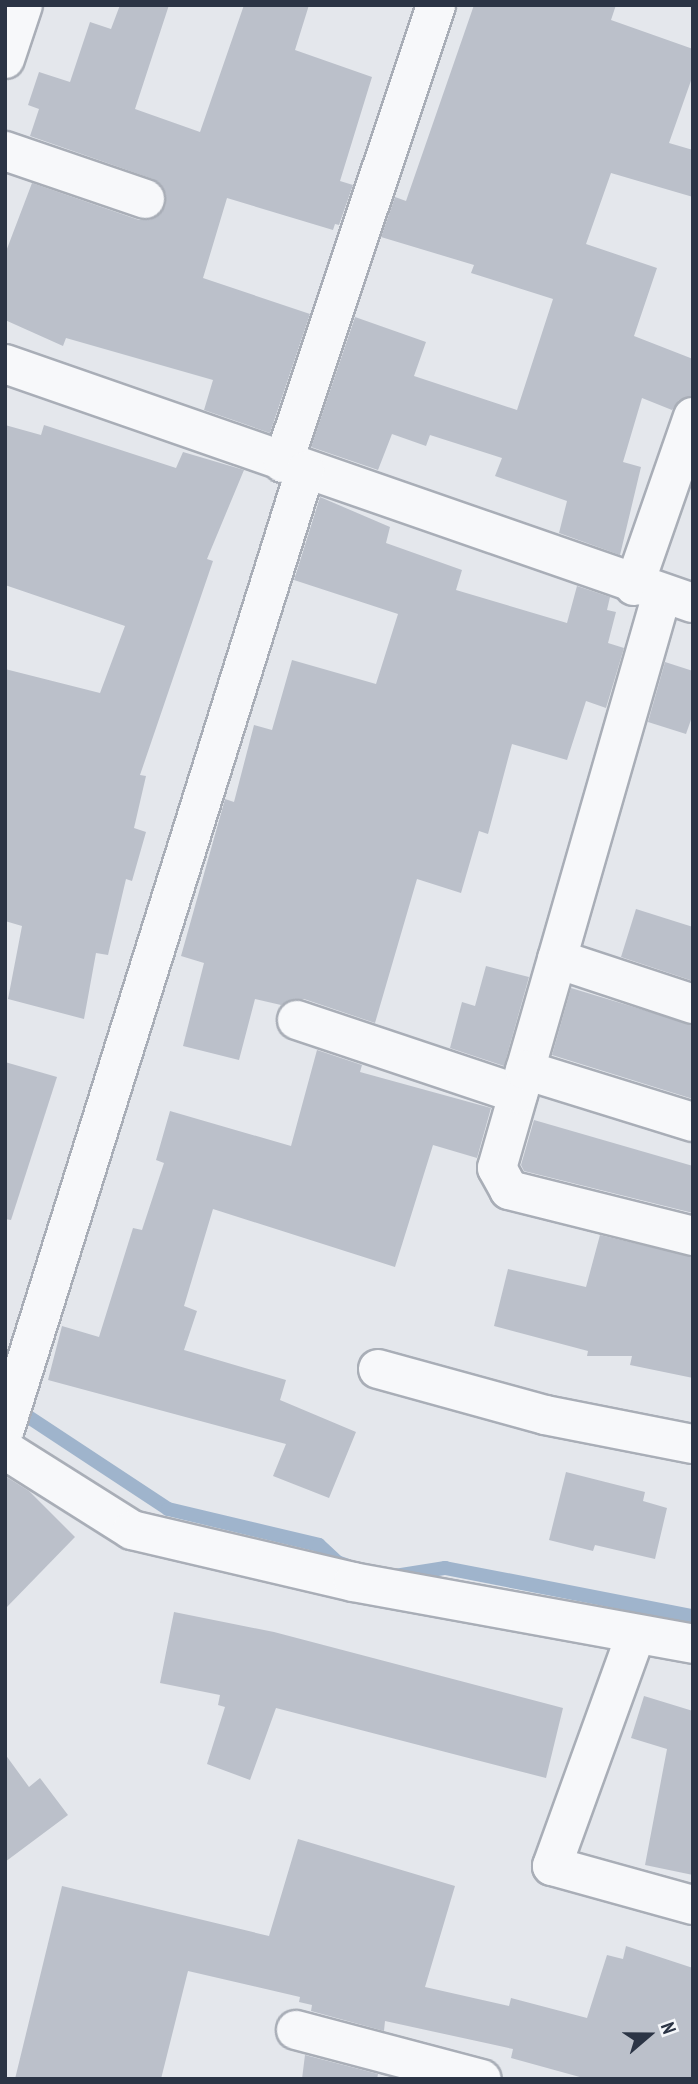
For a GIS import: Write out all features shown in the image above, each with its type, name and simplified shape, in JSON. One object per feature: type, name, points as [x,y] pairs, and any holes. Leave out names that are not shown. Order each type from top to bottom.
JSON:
[{"type":"street","points":[[5,59],[23,5]]},
{"type":"street","points":[[5,1429],[436,5]]},
{"type":"street","points":[[5,151],[145,199]]},
{"type":"street","points":[[5,364],[663,594]]},
{"type":"street","points":[[693,417],[663,594],[497,1168],[509,1190],[693,1236]]},
{"type":"street","points":[[557,959],[693,1004]]},
{"type":"street","points":[[297,1020],[522,1082],[693,1122]]},
{"type":"street","points":[[378,1368],[545,1415],[693,1444]]},
{"type":"street","points":[[5,1450],[132,1530],[353,1582],[693,1644]]},
{"type":"street","points":[[636,1634],[552,1866],[693,1905]]},
{"type":"street","points":[[296,2030],[482,2079]]},
{"type":"building","points":[[120,5],[169,5],[135,109],[200,132],[244,5],[309,5],[295,50],[372,77],[340,181],[353,185],[339,225],[335,224],[333,230],[227,198],[203,278],[310,314],[270,433],[204,410],[213,380],[66,338],[63,346],[5,320],[5,254],[32,183],[139,220],[150,220],[165,207],[166,194],[153,179],[30,136],[39,109],[28,105],[39,72],[70,82],[90,22],[111,29]]},
{"type":"building","points":[[474,5],[616,5],[611,20],[693,49],[693,75],[669,143],[693,150],[693,197],[611,173],[586,244],[657,268],[634,336],[693,359],[693,396],[679,400],[672,410],[642,398],[623,462],[641,467],[620,555],[559,533],[567,501],[495,476],[502,458],[430,435],[426,446],[392,434],[378,470],[311,447],[355,317],[426,342],[414,376],[517,410],[553,299],[471,273],[474,265],[381,237],[395,197],[406,201]]},
{"type":"building","points":[[5,425],[41,435],[44,425],[176,468],[183,452],[244,470],[207,559],[213,561],[140,775],[146,776],[134,828],[146,832],[132,881],[126,879],[108,955],[96,953],[84,1019],[8,999],[22,926],[5,921],[5,669],[100,693],[125,626],[5,585]]},
{"type":"building","points":[[320,497],[390,527],[386,543],[462,570],[456,590],[567,623],[577,586],[610,597],[607,610],[616,612],[608,643],[624,648],[606,708],[586,701],[567,760],[512,744],[488,834],[479,831],[461,893],[417,879],[375,1023],[304,999],[281,1005],[255,999],[239,1060],[183,1046],[204,963],[181,956],[225,799],[234,802],[254,725],[272,730],[292,660],[376,684],[398,614],[294,580]]},
{"type":"building","points":[[665,662],[693,671],[693,714],[686,734],[648,722]]},
{"type":"building","points":[[636,909],[693,927],[693,981],[621,957]]},
{"type":"building","points":[[486,966],[529,977],[504,1066],[450,1048],[462,1002],[475,1006]]},
{"type":"building","points":[[571,988],[693,1025],[693,1099],[552,1055]]},
{"type":"building","points":[[317,1050],[362,1065],[360,1072],[491,1108],[477,1158],[433,1145],[395,1267],[213,1209],[184,1306],[197,1311],[184,1350],[286,1380],[280,1400],[356,1432],[329,1498],[273,1476],[286,1444],[48,1380],[62,1326],[99,1337],[133,1228],[142,1230],[164,1163],[156,1160],[170,1111],[291,1146]]},
{"type":"building","points":[[5,1062],[57,1077],[11,1220],[5,1219]]},
{"type":"building","points":[[534,1120],[693,1166],[693,1213],[524,1171],[521,1165]]},
{"type":"building","points":[[600,1235],[693,1257],[693,1378],[630,1365],[632,1356],[587,1356],[588,1351],[494,1326],[508,1269],[586,1287]]},
{"type":"building","points":[[566,1472],[645,1492],[643,1501],[667,1508],[655,1559],[595,1545],[593,1551],[549,1540]]},
{"type":"building","points":[[5,1476],[29,1491],[75,1537],[5,1609]]},
{"type":"building","points":[[174,1612],[274,1632],[563,1708],[546,1778],[276,1708],[250,1780],[207,1764],[225,1707],[218,1705],[220,1695],[160,1683]]},
{"type":"building","points":[[644,1696],[693,1711],[693,1875],[645,1865],[667,1749],[631,1738]]},
{"type":"building","points":[[5,1754],[29,1787],[40,1778],[68,1815],[5,1862]]},
{"type":"building","points":[[298,1839],[455,1886],[425,1987],[509,2006],[511,1998],[587,2018],[607,1955],[623,1959],[626,1946],[693,1968],[693,2079],[587,2079],[511,2058],[513,2049],[385,2021],[384,2031],[311,2011],[312,2005],[299,2002],[300,1997],[188,1971],[161,2079],[15,2079],[62,1886],[269,1936]]},
{"type":"building","points":[[305,2055],[378,2074],[377,2079],[302,2079]]},
{"type":"waterway","points":[[15,1408],[168,1509],[319,1545],[337,1562],[348,1566]]},
{"type":"waterway","points":[[395,1576],[445,1568],[693,1616]]}]
